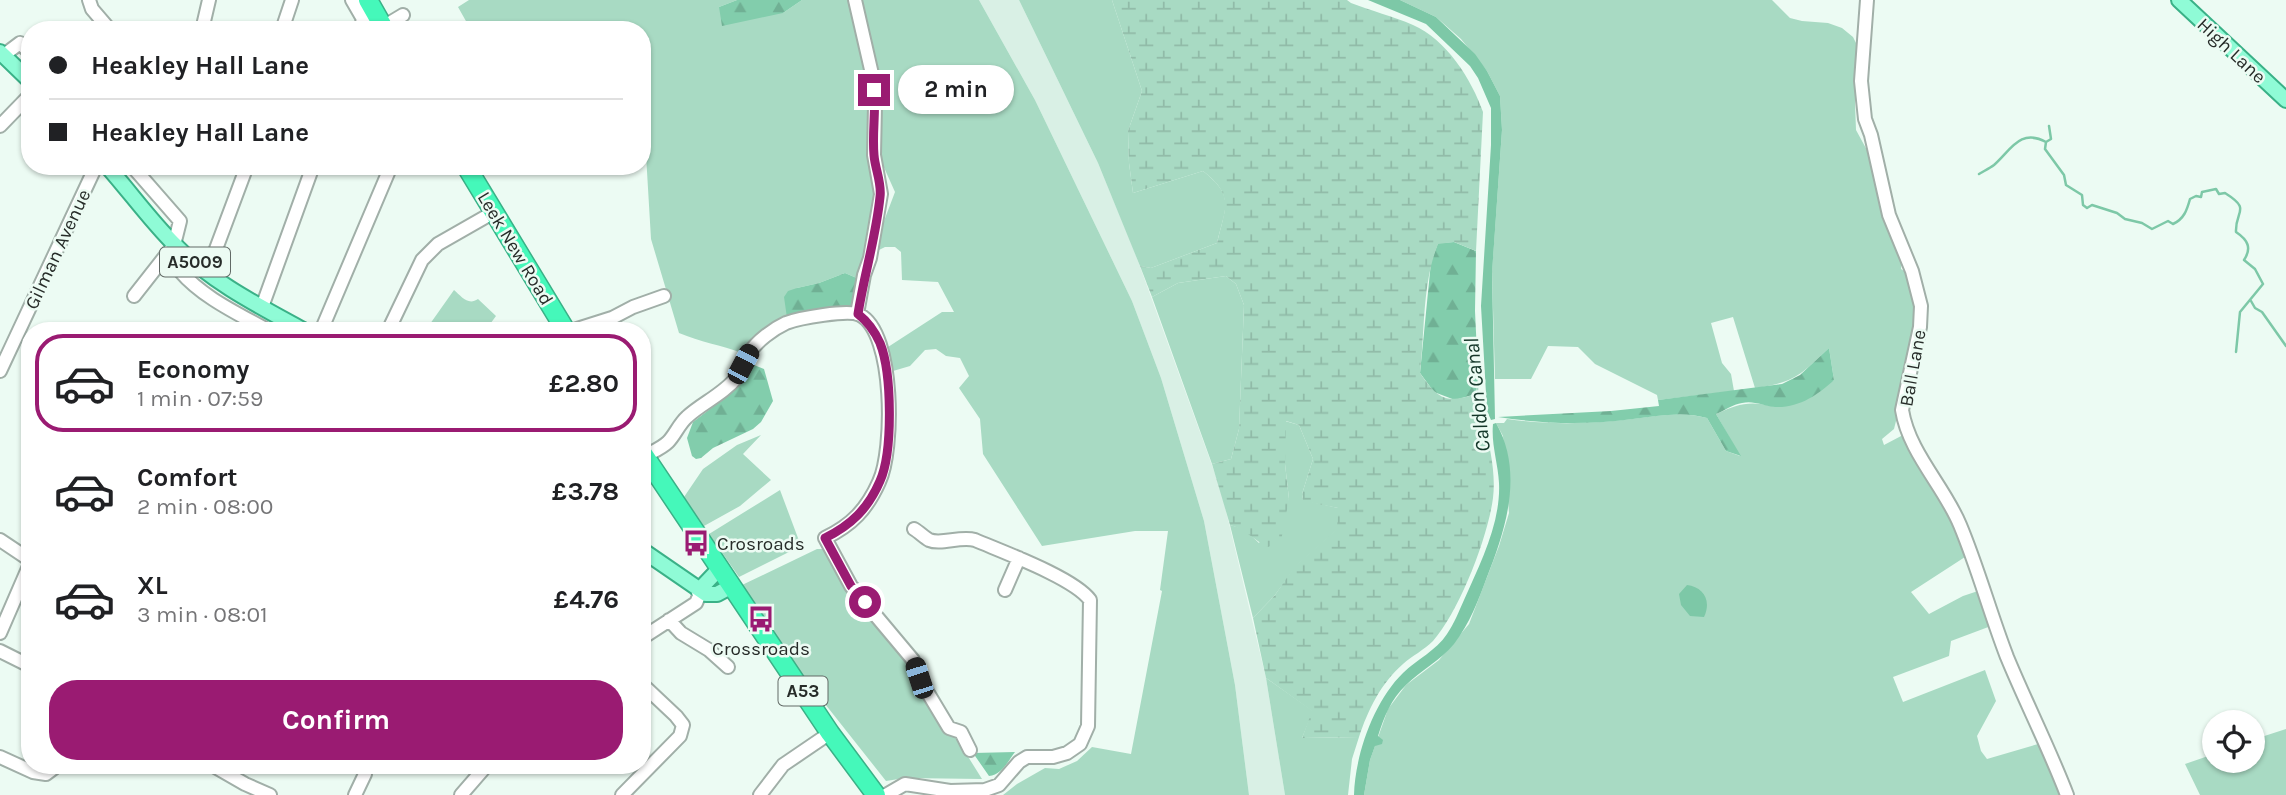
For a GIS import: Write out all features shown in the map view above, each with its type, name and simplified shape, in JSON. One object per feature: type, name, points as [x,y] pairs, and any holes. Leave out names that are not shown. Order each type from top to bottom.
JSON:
[{"type":"highway","name":"Leek New Road","points":[[471,175],[561,322]]},
{"type":"highway","name":"A53","points":[[651,464],[830,733],[876,795]]},
{"type":"main road","name":"High Lane","points":[[2179,0],[2286,100]]},
{"type":"main road","points":[[2,53],[21,73]]},
{"type":"main road","name":"A5009","points":[[115,175],[174,244],[207,273],[289,322]]},
{"type":"main road","points":[[651,556],[706,594],[717,594],[732,586]]},
{"type":"main road","points":[[699,588],[720,568]]},
{"type":"street","points":[[89,0],[92,9],[102,21]]},
{"type":"street","points":[[204,21],[209,0]]},
{"type":"street","points":[[285,21],[292,0]]},
{"type":"street","points":[[352,0],[366,15]]},
{"type":"street","points":[[855,0],[872,74],[876,105],[874,155],[881,194],[858,314]]},
{"type":"street","name":"Ball Lane","points":[[1867,0],[1861,81],[1865,119],[1889,215],[1912,271],[1921,306],[1920,327],[1902,410],[1904,421],[1919,453],[1959,522],[2008,658],[2067,795]]},
{"type":"street","points":[[394,21],[403,15]]},
{"type":"street","points":[[2,53],[21,44]]},
{"type":"street","points":[[0,126],[21,105]]},
{"type":"street","name":"Gilman Avenue","points":[[23,322],[92,175]]},
{"type":"street","points":[[134,296],[174,244],[180,221],[140,175]]},
{"type":"street","points":[[207,273],[244,175]]},
{"type":"street","points":[[262,307],[310,175]]},
{"type":"street","points":[[325,322],[387,175]]},
{"type":"street","points":[[392,322],[422,260],[438,244],[494,212]]},
{"type":"street","points":[[190,258],[180,271],[187,279],[220,304],[253,322]]},
{"type":"street","points":[[600,322],[633,307],[659,301]]},
{"type":"street","points":[[651,451],[668,443],[686,417],[736,378],[750,351],[767,335],[786,324],[820,315],[858,314],[866,320],[880,342],[887,369],[888,453],[880,481],[865,508],[846,528],[825,538],[851,586],[913,660],[919,678],[943,719],[949,728],[961,732],[970,750]]},
{"type":"street","name":"Gilman Avenue","points":[[0,371],[21,326]]},
{"type":"street","points":[[886,795],[905,784],[950,791],[985,790],[999,785],[1019,762],[1027,757],[1053,757],[1067,753],[1080,744],[1088,726],[1090,600],[1084,592],[1019,558],[965,538],[928,540],[914,529]]},
{"type":"street","points":[[0,540],[21,555]]},
{"type":"street","points":[[1005,590],[1019,558]]},
{"type":"street","points":[[0,633],[21,583]]},
{"type":"street","points":[[651,632],[696,603],[699,588]]},
{"type":"street","points":[[669,620],[681,633],[709,650],[728,667]]},
{"type":"street","points":[[0,651],[21,662]]},
{"type":"street","points":[[651,692],[683,726],[680,736],[651,766]]},
{"type":"street","points":[[760,795],[783,765],[830,733]]},
{"type":"street","points":[[0,757],[21,767]]},
{"type":"street","points":[[228,774],[270,795]]},
{"type":"street","points":[[355,795],[365,774]]},
{"type":"street","points":[[461,795],[479,774]]},
{"type":"street","points":[[622,795],[643,774]]},
{"type":"shaded area","points":[[979,0],[1019,0],[1098,163],[1134,250],[1221,490],[1266,678],[1285,795],[1249,795],[1235,685],[1204,521],[1161,378],[1132,301],[1035,100]]},
{"type":"shaded area","points":[[1368,0],[1400,0],[1436,17],[1475,54],[1500,96],[1502,130],[1492,273],[1495,419],[1491,420],[1487,411],[1481,306],[1491,108],[1470,66],[1426,24]]},
{"type":"shaded area","points":[[1496,423],[1509,461],[1509,500],[1506,520],[1484,586],[1469,620],[1454,644],[1406,685],[1392,702],[1378,736],[1383,740],[1382,744],[1375,746],[1370,760],[1364,795],[1354,795],[1362,746],[1375,713],[1403,673],[1447,634],[1488,543],[1499,498],[1493,431],[1493,424]]},
{"type":"shaded area","points":[[1687,585],[1698,588],[1704,595],[1707,605],[1704,617],[1690,616],[1681,605],[1679,594]]},
{"type":"green space","points":[[469,0],[737,0],[719,7],[783,13],[802,0],[851,0],[870,104],[876,183],[870,236],[859,279],[845,273],[797,288],[787,318],[768,325],[742,353],[679,333],[651,239],[647,175],[651,175],[651,21],[466,21],[458,7]]},
{"type":"green space","points":[[737,0],[802,0],[783,13],[722,26],[719,7]]},
{"type":"green space","points":[[861,0],[979,0],[1035,100],[1132,301],[1161,378],[1204,521],[1235,685],[1249,795],[1003,795],[1045,768],[1059,769],[1077,761],[1092,747],[1131,754],[1162,591],[1168,531],[1135,531],[1042,546],[983,454],[980,419],[959,388],[969,376],[960,358],[946,356],[936,349],[925,350],[910,366],[893,371],[888,347],[942,312],[954,312],[938,282],[902,280],[901,252],[895,247],[885,247],[875,252],[895,192],[882,163],[881,91]]},
{"type":"green space","points":[[1019,0],[1112,0],[1142,91],[1128,131],[1133,193],[1203,171],[1224,196],[1225,211],[1217,243],[1151,268],[1140,266],[1098,163]]},
{"type":"green space","points":[[1112,0],[1347,0],[1413,25],[1436,40],[1465,74],[1483,112],[1476,251],[1454,242],[1438,244],[1429,275],[1420,373],[1437,394],[1449,399],[1476,394],[1478,375],[1479,417],[1484,423],[1493,470],[1494,489],[1490,514],[1479,553],[1453,612],[1433,641],[1403,664],[1388,680],[1371,707],[1359,737],[1302,738],[1312,711],[1266,678],[1253,618],[1275,595],[1295,566],[1337,529],[1338,508],[1303,501],[1302,494],[1313,459],[1299,425],[1286,421],[1285,464],[1289,499],[1281,541],[1268,547],[1230,525],[1212,464],[1231,459],[1239,429],[1244,305],[1236,284],[1226,276],[1178,283],[1152,297],[1140,266],[1151,268],[1217,243],[1225,211],[1224,196],[1203,171],[1133,193],[1128,131],[1142,91]]},
{"type":"green space","points":[[1400,0],[1772,0],[1790,18],[1828,23],[1842,28],[1853,37],[1858,47],[1856,130],[1868,152],[1883,220],[1902,257],[1901,269],[1910,280],[1915,296],[1913,340],[1904,387],[1894,429],[1882,439],[1884,445],[1903,435],[1950,520],[1965,557],[1911,592],[1929,614],[1978,591],[1991,626],[1951,641],[1949,656],[1893,677],[1903,702],[1985,670],[1996,701],[1977,736],[1981,751],[1987,759],[2038,744],[2056,776],[2062,795],[1364,795],[1370,760],[1388,709],[1406,685],[1439,660],[1469,624],[1499,546],[1509,513],[1503,436],[1496,423],[1504,423],[1507,419],[1569,423],[1670,415],[1698,416],[1707,418],[1726,451],[1740,456],[1716,414],[1744,404],[1775,407],[1834,380],[1829,348],[1797,376],[1755,388],[1733,317],[1711,323],[1722,363],[1731,374],[1734,391],[1658,400],[1657,395],[1595,364],[1578,347],[1548,346],[1531,379],[1495,379],[1492,272],[1502,130],[1500,96],[1487,71],[1461,39],[1436,17]]},
{"type":"green space","points":[[1454,242],[1476,251],[1478,375],[1476,394],[1455,400],[1434,392],[1420,373],[1431,262],[1438,243]]},
{"type":"green space","points":[[845,273],[859,279],[856,301],[849,308],[787,318],[784,297],[788,291]]},
{"type":"green space","points":[[1226,276],[1236,284],[1244,305],[1239,429],[1231,459],[1212,464],[1152,297],[1178,283]]},
{"type":"green space","points":[[454,290],[468,301],[478,299],[496,316],[492,322],[431,322]]},
{"type":"green space","points":[[1829,348],[1834,380],[1815,395],[1784,407],[1750,402],[1732,406],[1716,414],[1741,456],[1726,451],[1707,418],[1698,416],[1670,415],[1583,423],[1498,417],[1659,406],[1658,400],[1782,384],[1800,375]]},
{"type":"green space","points":[[754,365],[764,369],[773,401],[761,422],[753,429],[696,459],[692,456],[687,438],[693,422],[727,396]]},
{"type":"green space","points":[[1285,421],[1299,425],[1313,459],[1302,494],[1303,500],[1338,508],[1338,529],[1296,566],[1275,595],[1253,618],[1230,525],[1244,529],[1259,543],[1289,499],[1285,464]]},
{"type":"green space","points":[[761,435],[743,454],[771,480],[740,506],[704,526],[684,497],[703,469],[737,445]]},
{"type":"green space","points":[[780,490],[801,546],[739,577],[709,534]]},
{"type":"green space","points":[[817,549],[825,549],[911,661],[945,729],[957,739],[982,779],[905,778],[886,781],[795,666],[742,585]]},
{"type":"green space","points":[[1266,678],[1313,711],[1302,738],[1359,737],[1352,759],[1348,795],[1285,795]]},
{"type":"green space","points":[[2286,729],[2286,795],[2200,795],[2185,764],[2202,758],[2202,773],[2265,773],[2265,736]]},
{"type":"green space","points":[[1015,752],[1001,770],[989,776],[973,753]]},
{"type":"waterway","points":[[2049,126],[2051,139],[2046,142],[2045,149],[2064,175],[2066,185],[2082,195],[2083,205],[2087,208],[2092,205],[2117,213],[2125,219],[2142,223],[2152,229],[2168,221],[2173,224],[2180,220],[2190,199],[2201,197],[2202,192],[2216,189],[2219,194],[2225,193],[2238,203],[2240,211],[2236,232],[2246,241],[2248,248],[2244,260],[2255,269],[2263,284],[2240,312],[2236,352]]},
{"type":"waterway","points":[[1979,174],[1994,165],[2023,139],[2037,138],[2046,142]]},
{"type":"waterway","points":[[2251,301],[2286,346]]},
{"type":"place","name":"Crosroads","points":[[696,543]]},
{"type":"place","name":"Crossroads","points":[[761,619]]},
{"type":"route","points":[[865,602],[851,586],[825,538],[846,528],[865,508],[880,481],[888,453],[887,369],[880,342],[866,320],[858,314],[881,194],[874,155],[874,90]]},
{"type":"water label","name":"Caldon Canal","points":[[1477,395]]}]
